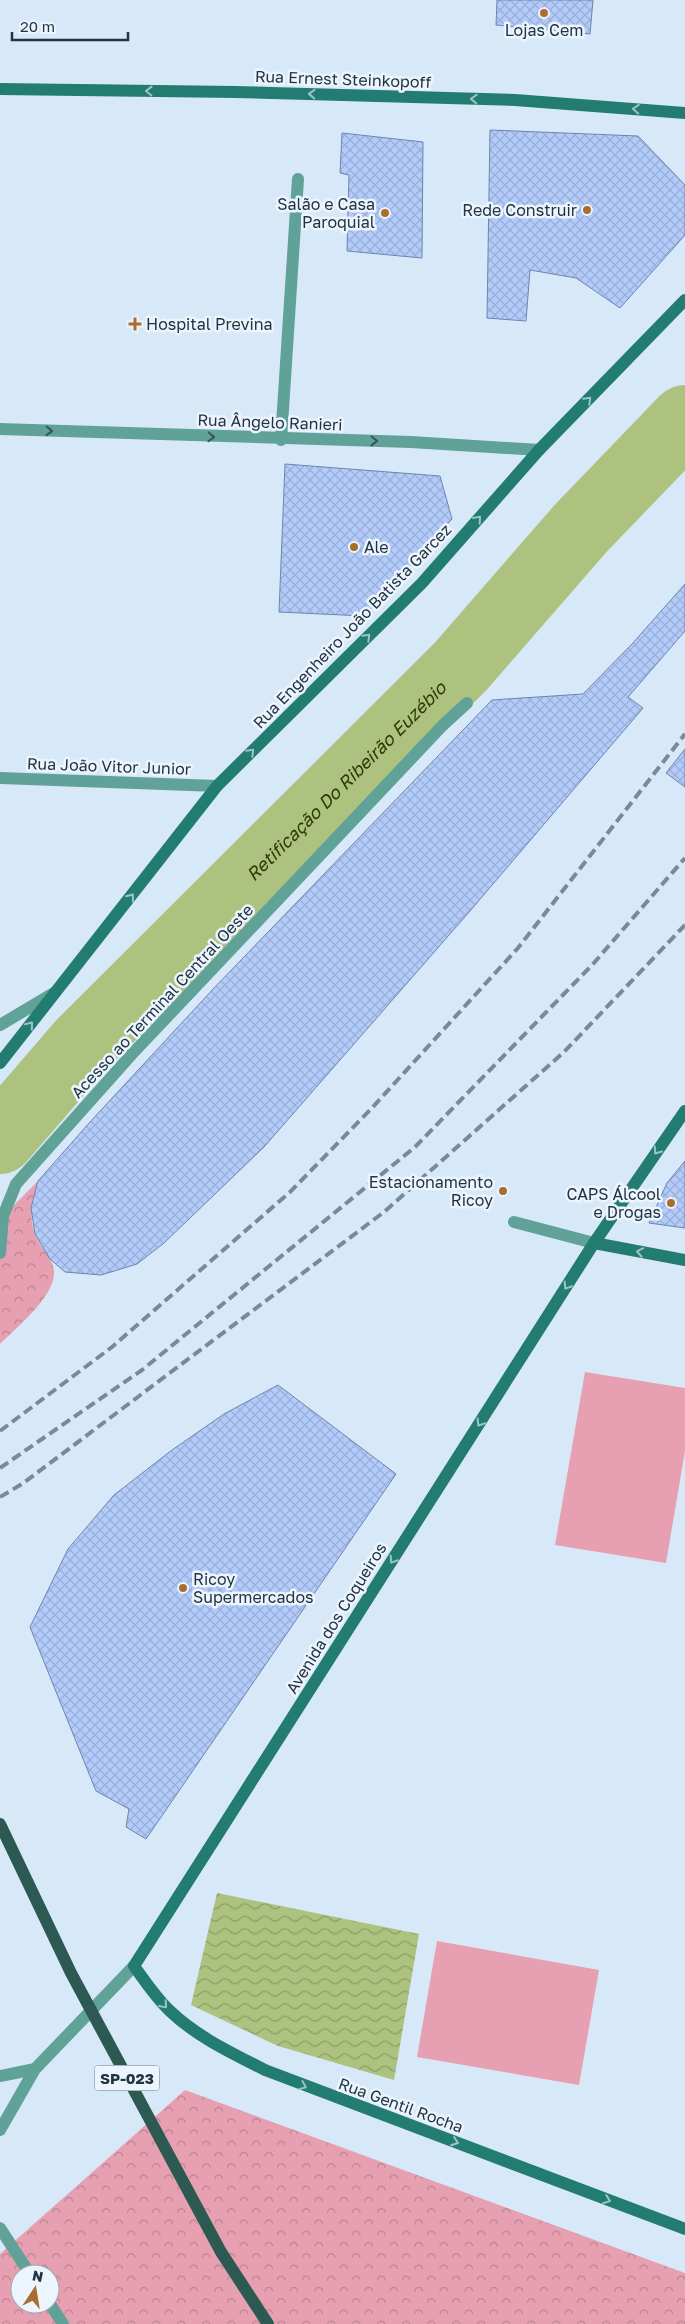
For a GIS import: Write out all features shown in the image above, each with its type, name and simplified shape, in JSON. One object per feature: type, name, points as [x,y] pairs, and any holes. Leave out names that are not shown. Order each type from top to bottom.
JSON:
[{"type":"main road","name":"Rua Ernest Steinkopoff","points":[[0,89],[235,92],[505,100],[685,113]]},
{"type":"main road","name":"Rua Engenheiro João Batista Garcez","points":[[0,1063],[217,786],[422,582],[539,450],[685,300]]},
{"type":"main road","name":"Avenida dos Coqueiros","points":[[134,1966],[594,1243],[685,1111]]},
{"type":"main road","points":[[594,1243],[685,1260]]},
{"type":"main road","name":"SP-023","points":[[0,1824],[71,1973],[221,2252],[268,2324]]},
{"type":"main road","name":"Rua Gentil Rocha","points":[[134,1966],[151,1990],[170,2011],[205,2038],[265,2070],[685,2229]]},
{"type":"street","points":[[282,440],[298,179]]},
{"type":"street","name":"Rua Ângelo Ranieri","points":[[0,429],[282,440],[412,442],[539,450]]},
{"type":"street","name":"Acesso ao Terminal Central Oeste","points":[[0,1253],[3,1216],[16,1184],[132,1054],[443,724],[466,703]]},
{"type":"street","name":"Rua João Vitor Junior","points":[[0,778],[217,786]]},
{"type":"street","name":"Rua Engenheiro João Batista Garcez","points":[[0,1025],[59,990]]},
{"type":"street","points":[[514,1222],[594,1243]]},
{"type":"street","name":"Avenida dos Coqueiros","points":[[0,2130],[35,2069],[134,1966]]},
{"type":"street","points":[[0,2076],[35,2069]]},
{"type":"street","points":[[0,2228],[23,2264]]},
{"type":"green space","points":[[38,1181],[33,1201],[32,1221],[37,1239],[53,1266],[53,1281],[49,1291],[34,1311],[0,1344],[0,1219]]},
{"type":"green space","points":[[585,1372],[685,1388],[685,1451],[666,1563],[555,1545]]},
{"type":"green space","points":[[437,1941],[599,1970],[579,2085],[417,2057]]},
{"type":"green space","points":[[185,2090],[685,2273],[685,2324],[0,2324],[0,2254]]},
{"type":"water","points":[[217,1893],[419,1934],[394,2080],[278,2046],[191,2005]]},
{"type":"building","name":"Lojas Cem","points":[[497,0],[593,0],[590,34],[496,25]]},
{"type":"building","name":"Rede Construir","points":[[490,130],[638,136],[685,185],[685,235],[620,308],[576,278],[530,270],[526,321],[487,318]]},
{"type":"building","name":"Salão e Casa Paroquial","points":[[342,133],[423,142],[422,258],[347,251],[349,175],[340,173]]},
{"type":"building","name":"Ale","points":[[285,464],[440,476],[452,519],[364,616],[279,612]]},
{"type":"building","points":[[685,584],[685,631],[628,697],[643,708],[470,911],[264,1147],[164,1243],[137,1264],[101,1275],[65,1272],[50,1259],[35,1234],[31,1208],[38,1181],[215,987],[492,700],[583,694],[632,644]]},
{"type":"building","points":[[685,749],[685,787],[666,773]]},
{"type":"building","name":"CAPS Álcool e Drogas","points":[[685,1161],[685,1228],[649,1223],[667,1183]]},
{"type":"building","name":"Ricoy Supermercados","points":[[278,1385],[396,1474],[146,1839],[126,1827],[129,1809],[96,1791],[30,1627],[68,1549],[114,1495],[172,1450],[224,1414]]},
{"type":"waterway","name":"Retificação Do Ribeirão Euzébio","points":[[0,1139],[81,1045],[461,666],[581,528],[685,420]]},
{"type":"railway","points":[[0,1431],[112,1347],[290,1192],[371,1109],[518,948],[685,734]]},
{"type":"railway","points":[[0,1468],[142,1370],[415,1147],[593,964],[685,858]]},
{"type":"railway","points":[[0,1497],[22,1484],[384,1212],[564,1052],[685,925]]},
{"type":"place","name":"Lojas Cem","points":[[544,13]]},
{"type":"place","name":"Rede Construir","points":[[587,210]]},
{"type":"place","name":"Salão e Casa Paroquial","points":[[385,213]]},
{"type":"place","name":"Hospital Previna","points":[[135,324]]},
{"type":"place","name":"Ale","points":[[354,547]]},
{"type":"place","name":"Estacionamento Ricoy","points":[[503,1191]]},
{"type":"place","name":"CAPS Álcool e Drogas","points":[[671,1203]]},
{"type":"place","name":"Ricoy Supermercados","points":[[183,1588]]}]
